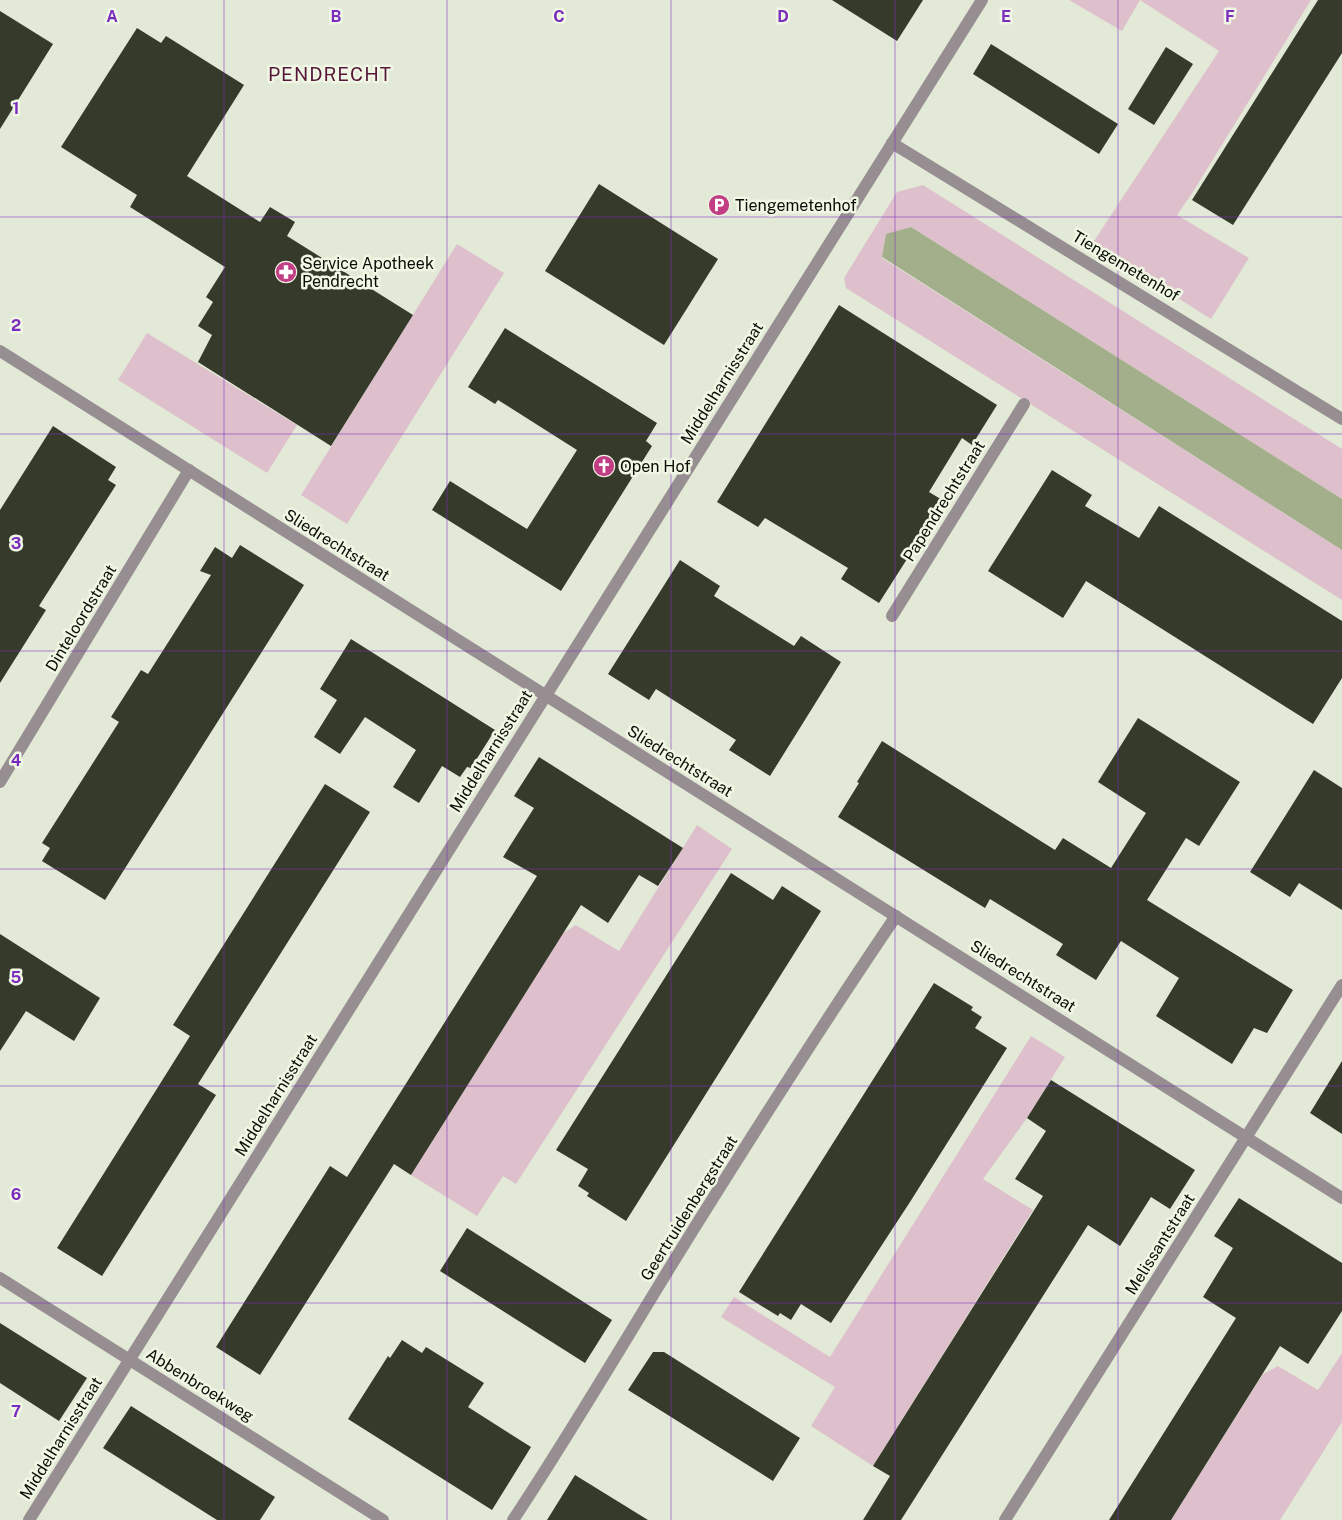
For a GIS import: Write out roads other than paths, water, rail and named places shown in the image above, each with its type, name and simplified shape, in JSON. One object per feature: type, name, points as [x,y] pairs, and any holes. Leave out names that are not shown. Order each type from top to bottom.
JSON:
[{"type":"street","name":"Middelharnisstraat","points":[[29,1520],[982,0]]},
{"type":"street","name":"Tiengemetenhof","points":[[892,143],[1342,419]]},
{"type":"street","name":"Sliedrechtstraat","points":[[0,351],[1342,1198]]},
{"type":"street","name":"Papendrechtstraat","points":[[892,616],[1024,404]]},
{"type":"street","name":"Dinteloordstraat","points":[[0,782],[189,470]]},
{"type":"street","name":"Geertruidenbergstraat","points":[[513,1520],[554,1457],[710,1203],[896,916]]},
{"type":"street","name":"Melissantstraat","points":[[1005,1520],[1342,985]]},
{"type":"street","name":"Abbenbroekweg","points":[[0,1278],[384,1520]]},
{"type":"place","name":"Tiengemetenhof","points":[[719,205]]},
{"type":"place","name":"Service Apotheek Pendrecht","points":[[286,272]]},
{"type":"place","name":"Open Hof","points":[[604,466]]},
{"type":"district","name":"PENDRECHT","points":[[330,74]]}]
